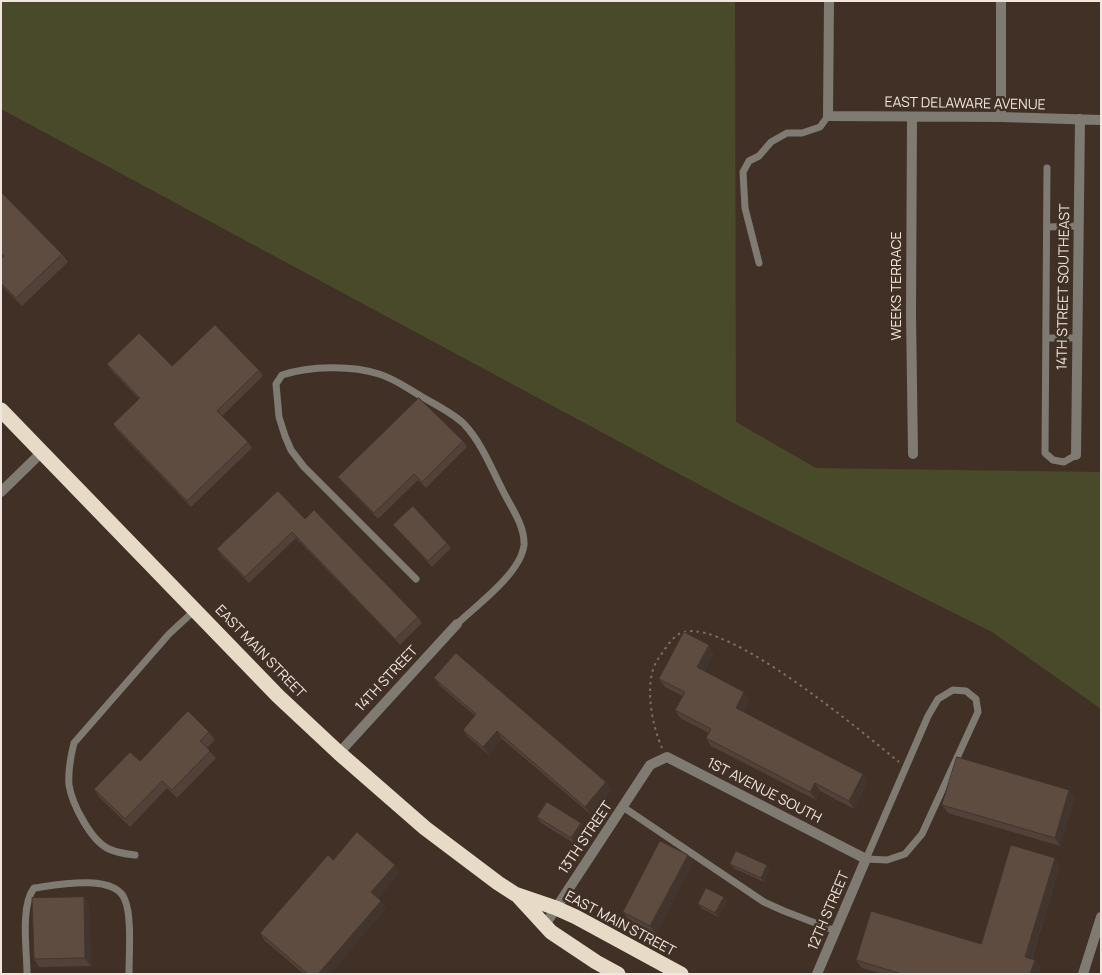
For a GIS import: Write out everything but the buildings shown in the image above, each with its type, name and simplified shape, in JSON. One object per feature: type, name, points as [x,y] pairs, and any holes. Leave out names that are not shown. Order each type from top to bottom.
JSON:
[{"type":"highway","name":"EAST MAIN STREET","points":[[1,410],[278,696],[338,753],[425,828],[498,883],[516,894],[556,908],[613,936],[681,974]]},
{"type":"highway","name":"EAST MAIN STREET","points":[[516,894],[562,940],[599,969],[618,974]]},
{"type":"street","points":[[828,116],[829,1]]},
{"type":"street","points":[[1001,1],[1001,117]]},
{"type":"street","name":"EAST DELAWARE AVENUE","points":[[828,116],[1001,117],[1101,120]]},
{"type":"street","name":"WEEKS TERRACE","points":[[912,117],[911,314],[913,454]]},
{"type":"street","name":"14TH STREET SOUTHEAST","points":[[1076,455],[1080,119]]},
{"type":"street","points":[[1,492],[42,452]]},
{"type":"street","name":"14TH STREET","points":[[338,753],[457,624]]},
{"type":"street","name":"13TH STREET","points":[[545,925],[650,765],[667,757]]},
{"type":"street","name":"1ST AVENUE SOUTH","points":[[667,757],[866,859]]},
{"type":"street","name":"12TH STREET","points":[[817,974],[866,859]]},
{"type":"street","points":[[1083,974],[1097,940],[1101,917]]},
{"type":"lane","points":[[759,263],[745,208],[743,172],[749,161],[759,156],[771,142],[786,133],[802,133],[820,127],[828,116]]},
{"type":"lane","points":[[1047,168],[1045,453],[1052,460],[1064,462],[1076,455]]},
{"type":"lane","points":[[1047,227],[1079,226]]},
{"type":"lane","points":[[1046,338],[1077,338]]},
{"type":"lane","points":[[416,579],[304,467],[291,450],[279,417],[276,384],[282,374],[294,371],[333,368],[357,369],[380,374],[463,423],[476,440],[522,528],[524,545],[520,560],[508,576],[457,624]]},
{"type":"lane","points":[[135,855],[107,848],[88,830],[73,798],[69,784],[74,743],[163,640],[195,610]]},
{"type":"lane","points":[[953,690],[966,691],[976,699],[978,712],[922,834],[905,854],[887,860],[866,859],[928,716],[938,699],[953,690]]},
{"type":"lane","points":[[623,807],[764,902],[784,912],[836,931]]},
{"type":"lane","points":[[28,974],[26,912],[28,895],[34,888],[94,882],[114,887],[125,900],[128,919],[129,974]]},
{"type":"path","points":[[667,757],[657,736],[652,711],[650,692],[656,663],[674,638],[683,632],[699,632],[717,636],[797,683],[846,719],[906,768]]},
{"type":"green space","points":[[1,1],[735,1],[736,422],[816,468],[1101,472],[1101,709],[992,632],[737,505],[1,109]]}]
